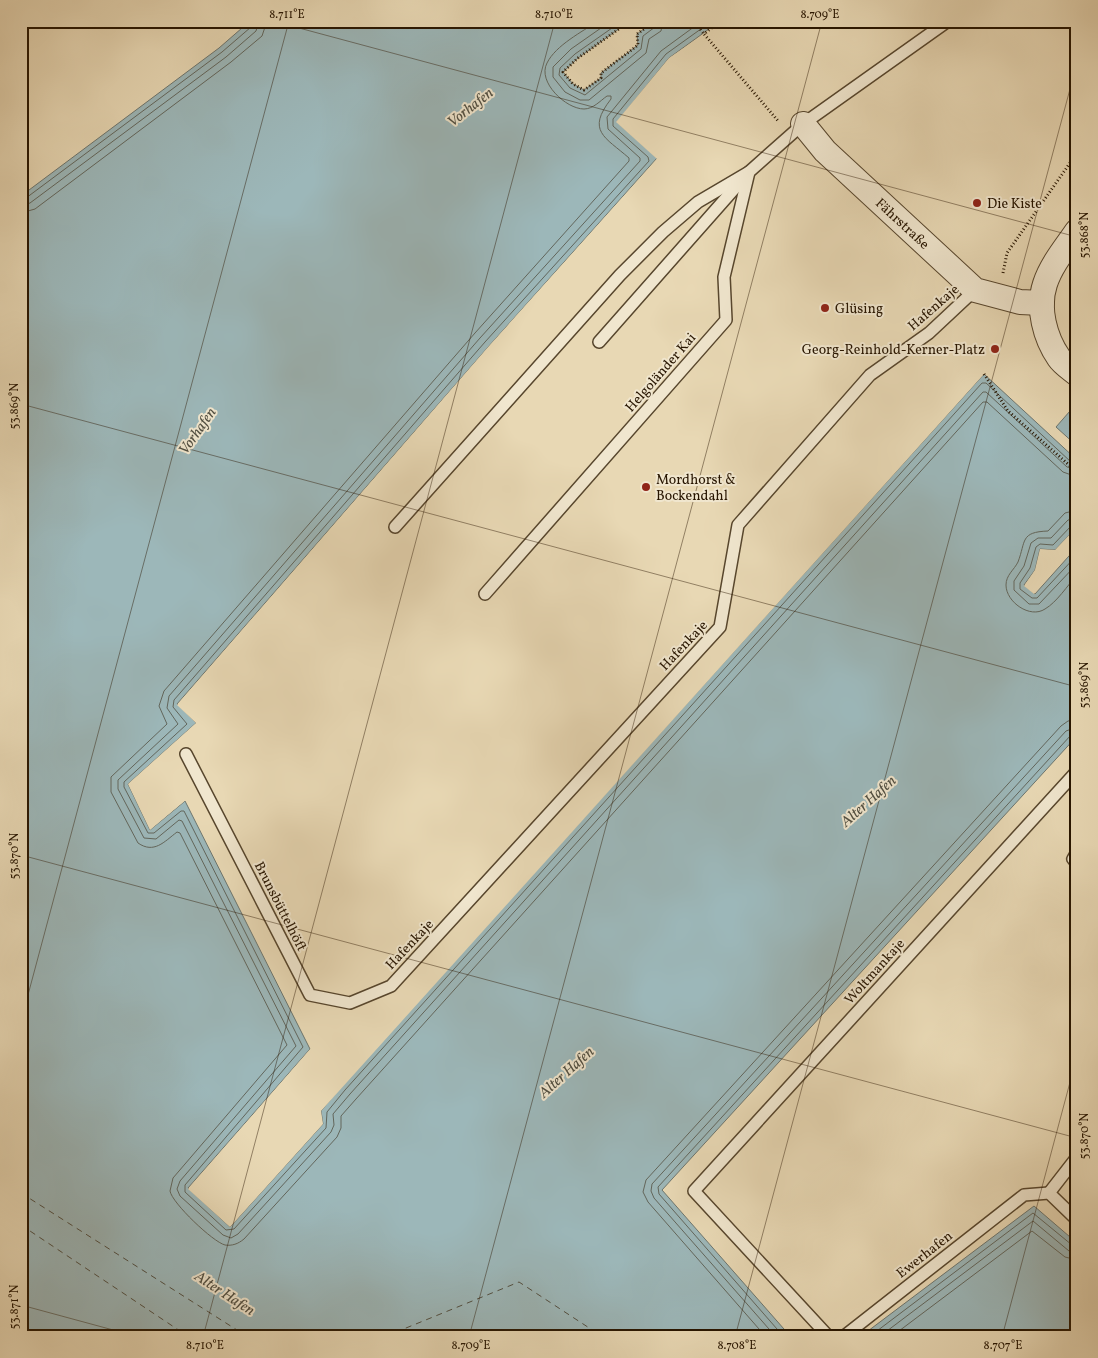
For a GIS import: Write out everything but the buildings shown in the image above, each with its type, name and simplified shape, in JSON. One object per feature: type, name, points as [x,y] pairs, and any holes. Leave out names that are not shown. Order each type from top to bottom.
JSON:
[{"type":"street","name":"Fährstraße","points":[[793,125],[825,151],[975,290],[1020,302],[1042,303]]},
{"type":"street","points":[[1077,231],[1056,262],[1045,284],[1042,303],[1048,338],[1060,360],[1077,374]]},
{"type":"lane","points":[[599,342],[749,172],[784,139],[793,125],[948,21]]},
{"type":"lane","points":[[395,527],[620,275],[663,232],[698,202],[749,172]]},
{"type":"lane","name":"Helgoländer Kai","points":[[485,594],[726,320],[724,277],[749,172]]},
{"type":"lane","name":"Hafenkaje","points":[[391,986],[720,627],[738,525],[870,375],[929,333],[975,290]]},
{"type":"lane","name":"Brunsbüttelhöft","points":[[186,754],[310,995],[350,1003],[391,986]]},
{"type":"lane","name":"Woltmankaje","points":[[828,1337],[694,1191],[1077,771]]},
{"type":"lane","points":[[1077,852],[1073,859],[1077,864]]},
{"type":"lane","points":[[1077,1157],[1049,1193],[1077,1220]]},
{"type":"lane","name":"Ewerhafen","points":[[843,1337],[1024,1195],[1049,1193]]},
{"type":"path","points":[[630,21],[578,58],[563,72],[573,84],[584,90],[601,78],[601,73],[638,45],[637,34],[655,21]]},
{"type":"path","points":[[694,21],[704,34],[793,125]]},
{"type":"path","points":[[704,34],[720,21]]},
{"type":"path","points":[[999,296],[1007,253],[1077,153]]},
{"type":"path","points":[[984,374],[1008,411],[1077,472]]},
{"type":"water","points":[[250,21],[630,21],[578,58],[563,72],[573,84],[584,90],[601,78],[601,73],[638,45],[637,34],[655,21],[720,21],[669,58],[617,122],[657,158],[489,346],[177,704],[196,723],[128,784],[150,830],[185,801],[310,1049],[188,1188],[230,1227],[323,1124],[321,1111],[341,1087],[984,374],[1077,460],[1077,527],[1055,550],[1040,549],[1035,570],[1024,585],[1035,594],[1077,547],[1077,736],[662,1190],[791,1337],[21,1337],[21,196],[219,48]]},
{"type":"water","points":[[1077,403],[1077,446],[1056,427]]},
{"type":"water","points":[[1034,1206],[1077,1243],[1077,1337],[860,1337]]},
{"type":"pier","points":[[704,34],[706,36],[671,60],[620,122],[659,157],[659,160],[491,347],[180,704],[198,721],[198,724],[131,785],[151,826],[183,799],[187,799],[150,830],[128,784],[196,723],[177,705],[489,346],[657,159],[616,122],[669,58]]},
{"type":"pier","points":[[982,373],[984,374],[321,1111],[323,1124],[230,1227],[188,1189],[312,1047],[312,1050],[191,1188],[230,1223],[320,1124],[319,1110],[340,1085]]},
{"type":"pier","points":[[1077,527],[1077,531],[1057,552],[1042,552],[1037,571],[1027,585],[1034,591],[1077,545],[1034,594],[1024,586],[1035,570],[1040,549],[1055,550]]},
{"type":"ferry route","points":[[21,1193],[248,1337]]},
{"type":"ferry route","points":[[21,1225],[189,1337]]},
{"type":"ferry route","points":[[374,1337],[406,1328],[519,1282],[603,1337]]},
{"type":"place","name":"Die Kiste","points":[[977,203]]},
{"type":"place","name":"Glüsing","points":[[825,308]]},
{"type":"place","name":"Georg-Reinhold-Kerner-Platz","points":[[995,349]]},
{"type":"place","name":"Mordhorst & Bockendahl","points":[[646,487]]},
{"type":"water label","name":"Vorhafen","points":[[470,107]]},
{"type":"water label","name":"Vorhafen","points":[[197,431]]},
{"type":"water label","name":"Alter Hafen","points":[[868,801]]},
{"type":"water label","name":"Alter Hafen","points":[[566,1072]]},
{"type":"water label","name":"Alter Hafen","points":[[225,1293]]}]
